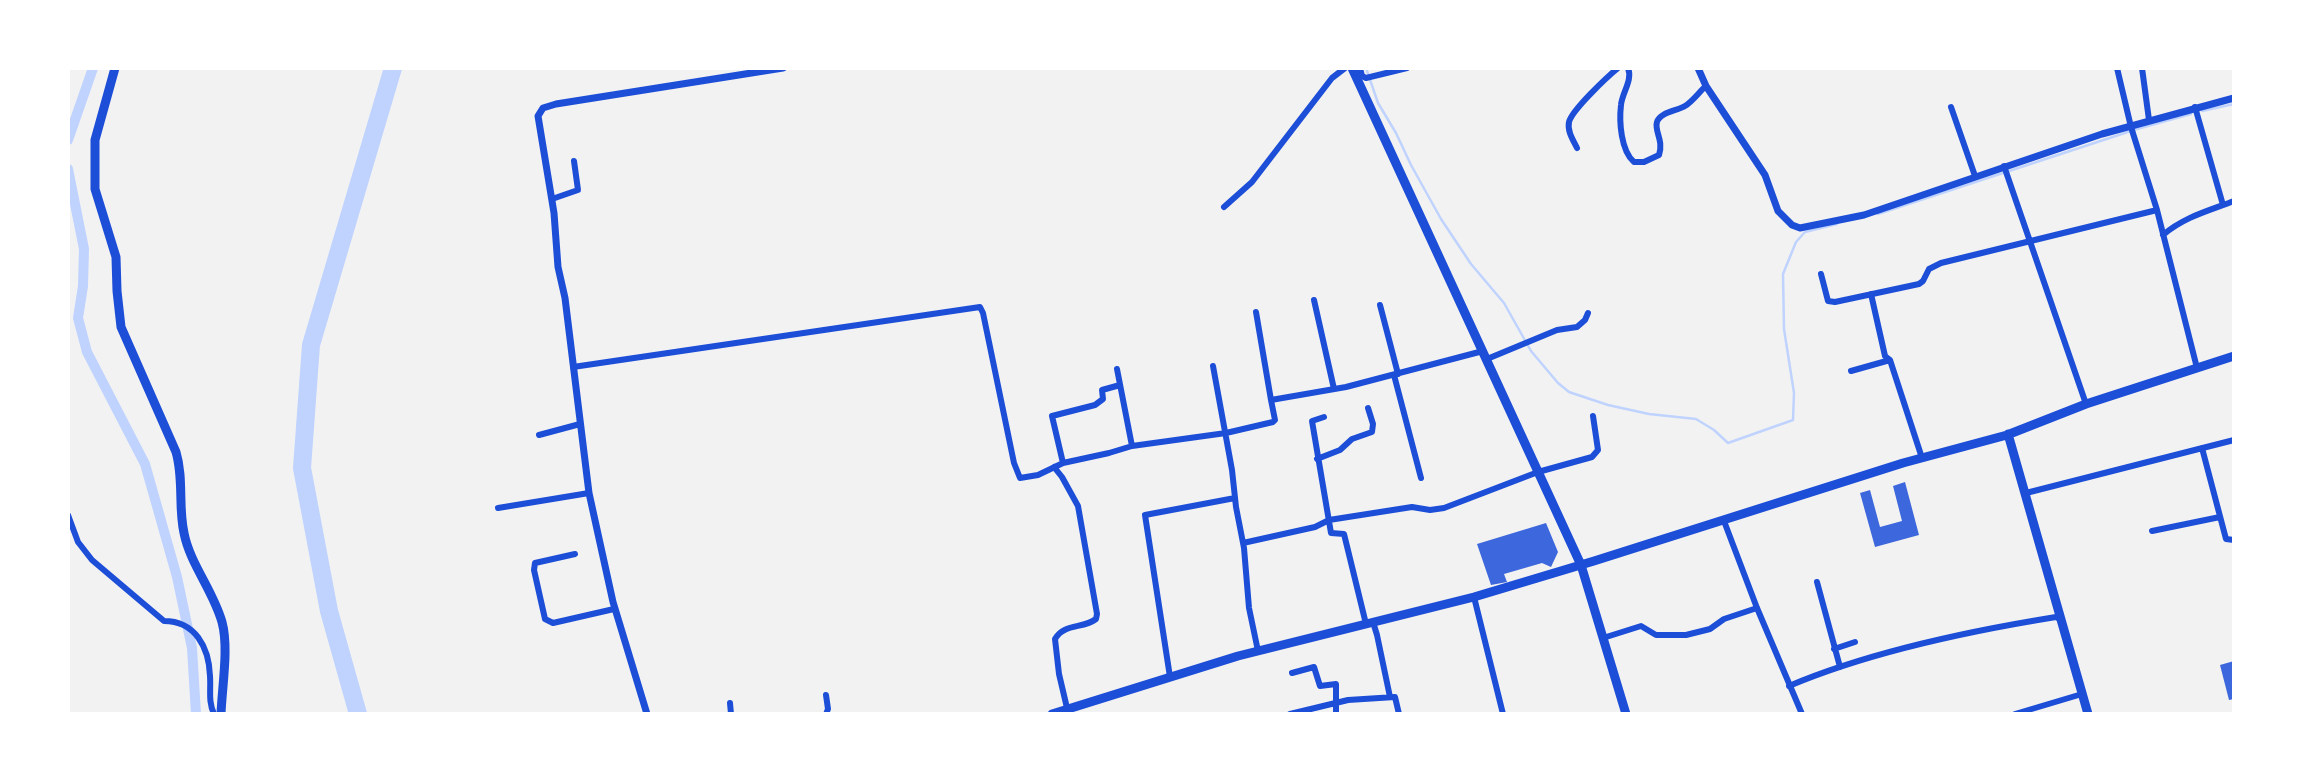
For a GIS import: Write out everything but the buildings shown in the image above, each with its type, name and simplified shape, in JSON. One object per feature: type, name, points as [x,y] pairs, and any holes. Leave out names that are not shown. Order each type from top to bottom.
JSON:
[{"type":"main road","points":[[115,68],[95,140],[95,189],[116,257],[121,327],[176,452],[181,467],[185,539],[223,624],[225,641],[221,714]]},
{"type":"main road","points":[[1352,68],[1581,565],[1626,714]]},
{"type":"main road","points":[[1052,714],[1258,651],[1474,597],[1581,565],[1922,458],[2008,434],[2086,404],[2234,356]]},
{"type":"main road","points":[[2008,434],[2088,714]]},
{"type":"street","points":[[647,714],[614,609],[589,493],[565,298],[558,267],[552,199],[538,116],[543,108],[556,104],[783,68]]},
{"type":"street","points":[[1224,207],[1252,182],[1332,78],[1345,68]]},
{"type":"street","points":[[1360,68],[1362,76],[1366,78],[1407,68]]},
{"type":"street","points":[[1577,148],[1570,131],[1570,119],[1577,108],[1618,68]]},
{"type":"street","points":[[1628,68],[1630,76],[1621,105],[1621,119],[1625,150],[1634,162],[1644,162],[1660,155],[1661,139],[1656,126],[1660,116],[1686,106],[1706,86]]},
{"type":"street","points":[[1698,68],[1706,86],[1765,175],[1778,211],[1792,225],[1800,228],[1864,215],[1975,176],[2006,170],[2102,134],[2234,98]]},
{"type":"street","points":[[2117,68],[2197,368]]},
{"type":"street","points":[[2142,68],[2149,120]]},
{"type":"street","points":[[1951,107],[1975,176]]},
{"type":"street","points":[[2195,107],[2223,205]]},
{"type":"street","points":[[552,199],[578,190],[575,161]]},
{"type":"street","points":[[2006,170],[2086,404]]},
{"type":"street","points":[[2163,235],[2191,216],[2234,201]]},
{"type":"street","points":[[1821,274],[1831,302],[1871,295],[1919,284],[1928,269],[1941,262],[2157,210]]},
{"type":"street","points":[[1871,295],[1885,356],[1890,360],[1922,458]]},
{"type":"street","points":[[1314,300],[1334,389]]},
{"type":"street","points":[[1380,305],[1421,478]]},
{"type":"street","points":[[573,367],[980,307],[1005,425],[1018,477],[1021,479],[1063,463],[1132,446],[1226,433],[1275,422],[1256,312]]},
{"type":"street","points":[[1271,400],[1334,389],[1485,355],[1557,330],[1577,327],[1588,313]]},
{"type":"street","points":[[1851,371],[1890,360]]},
{"type":"street","points":[[1213,366],[1226,433],[1249,608],[1258,651]]},
{"type":"street","points":[[1117,369],[1132,446]]},
{"type":"street","points":[[1063,463],[1052,416],[1095,405],[1103,398],[1102,390],[1120,385]]},
{"type":"street","points":[[1317,459],[1340,450],[1352,439],[1372,432],[1373,424],[1368,408]]},
{"type":"street","points":[[1242,543],[1315,527],[1329,520],[1412,507],[1430,510],[1444,508],[1538,472],[1592,457],[1598,450],[1598,442],[1592,416]]},
{"type":"street","points":[[1324,417],[1312,421],[1331,533],[1344,534],[1390,697]]},
{"type":"street","points":[[539,435],[580,424]]},
{"type":"street","points":[[2026,493],[2234,440]]},
{"type":"street","points":[[2202,448],[2226,539],[2234,540]]},
{"type":"street","points":[[1054,467],[1078,506],[1097,614],[1096,620],[1063,630],[1055,639],[1059,674],[1068,708]]},
{"type":"street","points":[[498,508],[589,493]]},
{"type":"street","points":[[1170,677],[1145,515],[1235,498]]},
{"type":"street","points":[[68,515],[78,542],[92,561],[164,621],[176,621],[193,629],[205,647],[210,675],[210,703],[214,714]]},
{"type":"street","points":[[2152,531],[2220,517]]},
{"type":"street","points":[[1724,521],[1788,686],[1802,714]]},
{"type":"street","points":[[575,554],[537,562],[534,566],[546,621],[553,623],[614,609]]},
{"type":"street","points":[[1817,582],[1840,667]]},
{"type":"street","points":[[1474,597],[1503,713],[1493,714]]},
{"type":"street","points":[[1603,638],[1641,626],[1656,635],[1686,635],[1710,629],[1719,621],[1757,608]]},
{"type":"street","points":[[1788,686],[1840,667],[1982,629],[2056,617],[2060,619]]},
{"type":"street","points":[[1834,649],[1855,642]]},
{"type":"street","points":[[1292,673],[1314,667],[1320,686],[1336,684],[1336,714]]},
{"type":"street","points":[[2015,714],[2082,694]]},
{"type":"street","points":[[826,695],[826,714]]},
{"type":"street","points":[[1290,714],[1306,712],[1336,702],[1395,697],[1399,714]]},
{"type":"street","points":[[730,703],[731,714]]},
{"type":"waterway","points":[[68,140],[93,68]]},
{"type":"waterway","points":[[358,714],[329,611],[302,468],[311,345],[393,68]]},
{"type":"waterway","points":[[1366,68],[1378,103],[1441,219],[1471,264],[1504,303],[1531,351],[1569,392],[1608,405],[1649,414],[1696,419],[1728,443],[1793,420],[1794,393],[1784,329],[1783,274],[1796,242],[1805,232],[1837,224]]},
{"type":"waterway","points":[[2202,111],[2234,104]]},
{"type":"waterway","points":[[1878,214],[2137,129],[2191,114]]},
{"type":"waterway","points":[[68,169],[84,249],[83,286],[78,318],[87,352],[145,464],[177,577],[192,648],[196,714]]}]
